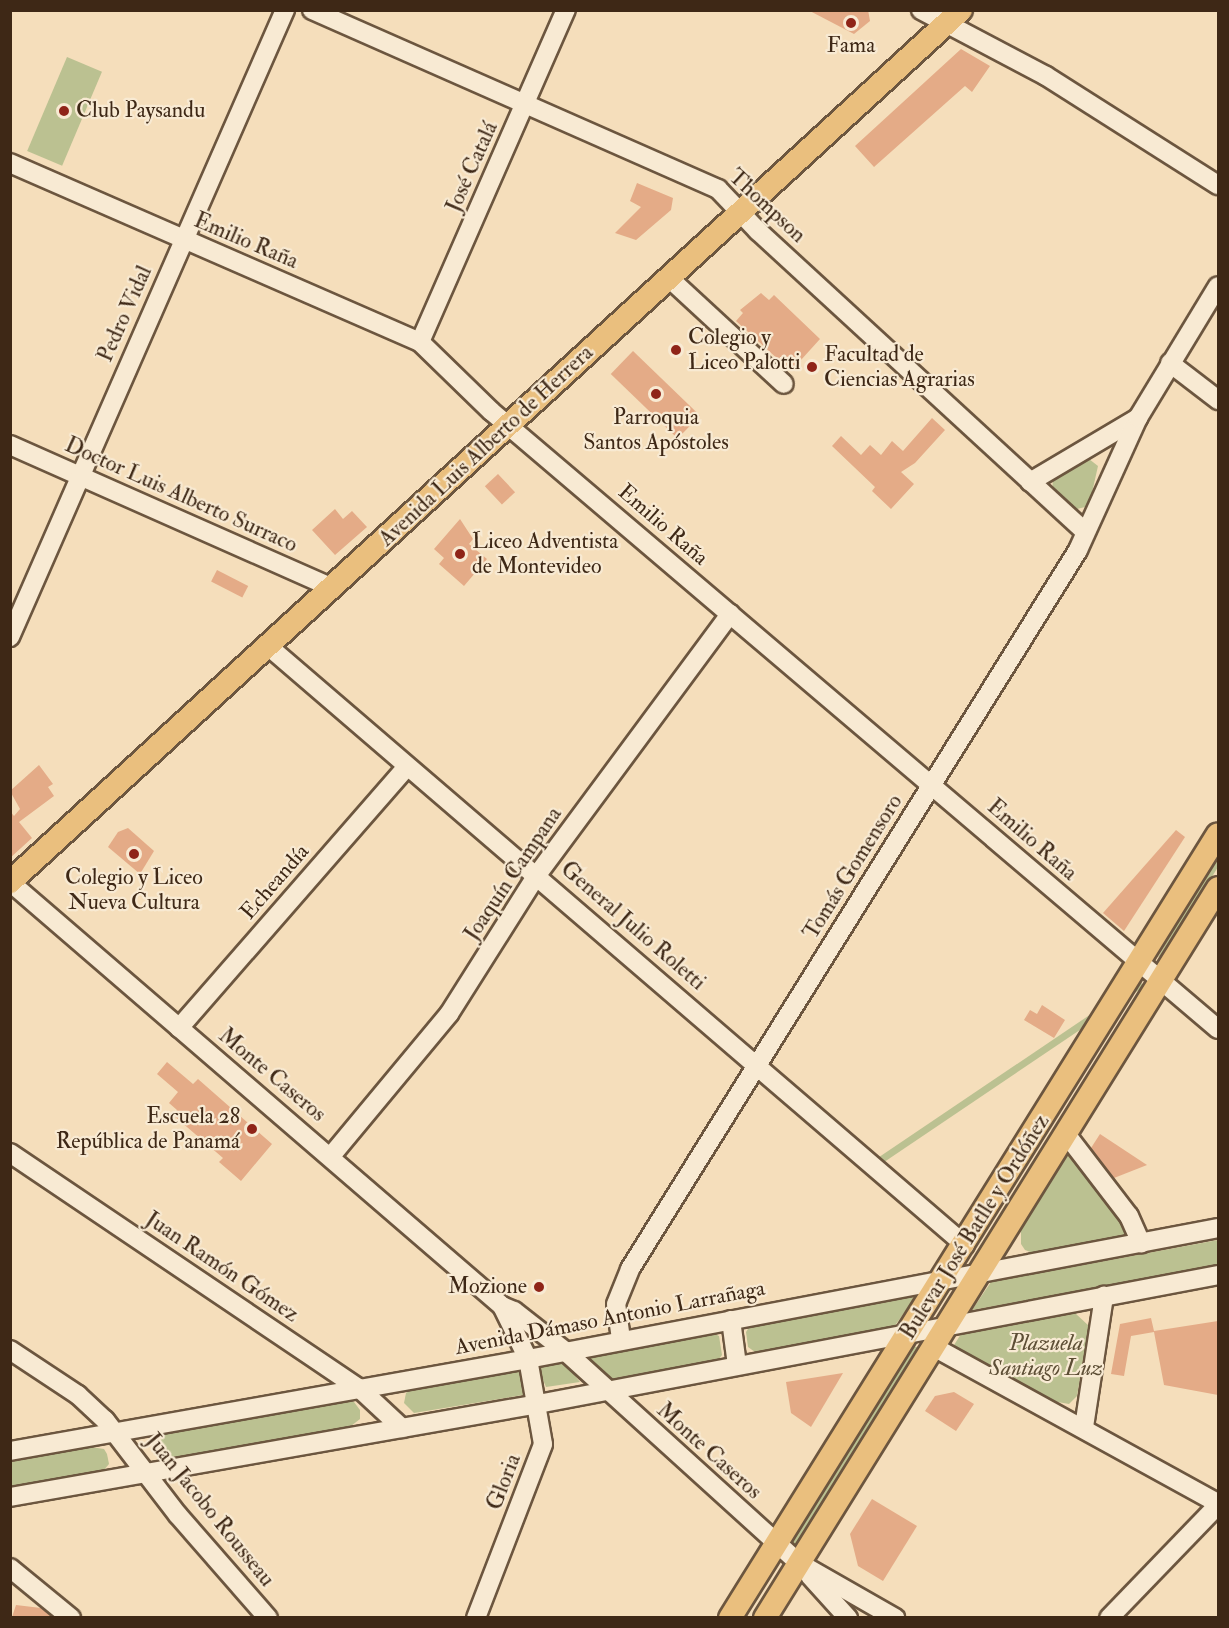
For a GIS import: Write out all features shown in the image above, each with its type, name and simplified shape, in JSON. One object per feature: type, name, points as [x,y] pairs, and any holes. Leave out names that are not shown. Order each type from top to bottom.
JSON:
[{"type":"main road","name":"Avenida Luis Alberto de Herrera","points":[[11,882],[955,17]]},
{"type":"main road","name":"Bulevar José Batlle y Ordóñez","points":[[730,1617],[965,1245],[1218,834]]},
{"type":"main road","name":"Bulevar José Batlle y Ordóñez","points":[[765,1617],[943,1327],[980,1273],[1218,888]]},
{"type":"main road","points":[[747,1617],[778,1568],[782,1557],[775,1543]]},
{"type":"street","name":"Pedro Vidal","points":[[10,637],[285,10]]},
{"type":"street","name":"Thompson","points":[[312,10],[718,189],[1084,531]]},
{"type":"street","name":"José Catalá","points":[[420,342],[567,10]]},
{"type":"street","points":[[921,10],[955,17],[1218,185]]},
{"type":"street","name":"Emilio Raña","points":[[10,163],[420,342],[510,424],[730,614],[1218,1029]]},
{"type":"street","points":[[669,278],[784,384]]},
{"type":"street","name":"Tomás Gomensoro","points":[[621,1339],[616,1304],[622,1283],[1078,550],[1084,531],[1138,418],[1218,286]]},
{"type":"street","points":[[1170,363],[1218,400]]},
{"type":"street","name":"Tomás Gomensoro","points":[[1030,482],[1138,418]]},
{"type":"street","name":"Doctor Luis Alberto Surraco","points":[[10,445],[333,588]]},
{"type":"street","name":"Joaquín Campana","points":[[331,1156],[449,1014],[537,876],[730,614]]},
{"type":"street","name":"General Julio Roletti","points":[[268,646],[965,1245]]},
{"type":"street","name":"Echeandía","points":[[179,1028],[407,767]]},
{"type":"street","name":"Monte Caseros","points":[[11,882],[502,1306],[514,1311],[565,1352],[799,1563],[895,1617]]},
{"type":"street","points":[[1066,1134],[1129,1216],[1141,1242]]},
{"type":"street","name":"Juan Ramón Gómez","points":[[10,1153],[359,1388],[402,1428]]},
{"type":"street","name":"Avenida Dámaso Antonio Larrañaga","points":[[10,1451],[528,1359],[621,1339],[1218,1228]]},
{"type":"street","points":[[10,1497],[538,1404],[1218,1275]]},
{"type":"street","points":[[1084,1427],[1104,1296]]},
{"type":"street","name":"Monte Caseros","points":[[502,1306],[528,1359]]},
{"type":"street","points":[[731,1320],[737,1365]]},
{"type":"street","points":[[932,1346],[1084,1427],[1218,1504],[1109,1617]]},
{"type":"street","name":"Juan Jacobo Rousseau","points":[[10,1350],[78,1395],[116,1431],[145,1472],[268,1617]]},
{"type":"street","name":"Gloria","points":[[476,1617],[543,1444],[538,1404],[528,1359]]},
{"type":"street","points":[[799,1563],[848,1617]]},
{"type":"street","points":[[13,1577],[71,1617]]},
{"type":"green space","name":"Club Paysandu","points":[[67,57],[102,72],[62,166],[27,151]]},
{"type":"green space","points":[[1089,459],[1098,466],[1089,506],[1073,510],[1052,492],[1053,479]]},
{"type":"green space","points":[[1218,854],[1218,867],[1164,955],[1158,957]]},
{"type":"green space","points":[[1140,981],[1144,987],[872,1170],[868,1164]]},
{"type":"green space","points":[[1069,1153],[1077,1157],[1129,1235],[1033,1253],[1025,1250],[1021,1244],[1021,1230]]},
{"type":"green space","points":[[1218,1240],[1218,1267],[972,1310],[991,1282]]},
{"type":"green space","points":[[916,1296],[894,1327],[755,1352],[748,1347],[746,1332],[750,1326]]},
{"type":"green space","name":"Plazuela Santiago Luz","points":[[1075,1313],[1089,1326],[1077,1396],[1069,1404],[1052,1401],[958,1351],[954,1345],[961,1334]]},
{"type":"green space","points":[[713,1333],[719,1336],[722,1355],[719,1359],[611,1379],[587,1361],[588,1356]]},
{"type":"green space","points":[[912,1346],[917,1347],[917,1352],[798,1545],[793,1546],[790,1541]]},
{"type":"green space","points":[[558,1363],[566,1365],[580,1382],[546,1387],[538,1368]]},
{"type":"green space","points":[[516,1369],[521,1372],[523,1395],[414,1413],[404,1403],[406,1393],[415,1387]]},
{"type":"green space","points":[[345,1400],[354,1402],[360,1410],[360,1419],[351,1426],[170,1460],[160,1451],[159,1442],[165,1434]]},
{"type":"green space","points":[[91,1447],[104,1449],[107,1454],[109,1464],[103,1471],[11,1489],[11,1462]]},
{"type":"building","points":[[808,10],[868,10],[870,21],[854,34]]},
{"type":"building","points":[[961,49],[990,66],[972,92],[965,86],[874,167],[855,146]]},
{"type":"building","points":[[637,183],[673,198],[671,210],[636,240],[615,233],[641,207],[630,201]]},
{"type":"building","points":[[761,293],[769,300],[774,295],[820,339],[791,371],[736,321],[743,313],[740,310]]},
{"type":"building","name":"Parroquia Santos Apóstoles","points":[[633,351],[700,416],[678,439],[611,374]]},
{"type":"building","points":[[932,418],[945,430],[915,463],[901,472],[914,484],[891,509],[872,491],[875,487],[832,446],[841,436],[861,455],[870,445],[881,455],[892,441],[903,451]]},
{"type":"building","points":[[498,474],[515,492],[502,505],[485,486]]},
{"type":"building","points":[[335,509],[343,519],[352,511],[367,527],[335,555],[312,530]]},
{"type":"building","name":"Liceo Adventista de Montevideo","points":[[460,519],[473,539],[469,544],[487,559],[464,586],[439,564],[444,558],[434,549]]},
{"type":"building","points":[[217,570],[248,586],[242,597],[211,582]]},
{"type":"building","points":[[39,765],[53,784],[48,787],[54,796],[19,822],[32,838],[10,858],[10,811],[14,816],[20,809],[10,791]]},
{"type":"building","name":"Colegio y Liceo Nueva Cultura","points":[[128,828],[154,851],[140,874],[108,847],[118,832]]},
{"type":"building","points":[[1176,830],[1185,837],[1124,931],[1103,913]]},
{"type":"building","points":[[1042,1005],[1065,1020],[1054,1038],[1024,1020],[1030,1010],[1037,1014]]},
{"type":"building","points":[[167,1062],[193,1084],[198,1079],[272,1144],[241,1181],[219,1162],[223,1158],[173,1115],[177,1110],[169,1103],[178,1092],[157,1074]]},
{"type":"building","points":[[1100,1134],[1147,1165],[1114,1178],[1091,1148]]},
{"type":"building","points":[[1151,1318],[1154,1331],[1218,1321],[1218,1395],[1164,1385],[1154,1332],[1131,1336],[1124,1376],[1111,1374],[1120,1324]]},
{"type":"building","points":[[843,1373],[811,1427],[791,1413],[786,1382]]},
{"type":"building","points":[[954,1392],[974,1404],[956,1431],[925,1411],[935,1396]]},
{"type":"building","points":[[872,1499],[917,1526],[883,1581],[858,1566],[850,1534]]},
{"type":"building","points":[[16,1605],[41,1608],[53,1617],[12,1617]]},
{"type":"place","name":"Fama","points":[[851,23]]},
{"type":"place","name":"Club Paysandu","points":[[64,111]]},
{"type":"place","name":"Colegio y Liceo Palotti","points":[[676,350]]},
{"type":"place","name":"Facultad de Ciencias Agrarias","points":[[812,367]]},
{"type":"place","name":"Parroquia Santos Apóstoles","points":[[656,394]]},
{"type":"place","name":"Liceo Adventista de Montevideo","points":[[460,554]]},
{"type":"place","name":"Colegio y Liceo Nueva Cultura","points":[[134,854]]},
{"type":"place","name":"Escuela 28 República de Panamá","points":[[252,1129]]},
{"type":"place","name":"Mozione","points":[[539,1287]]}]
